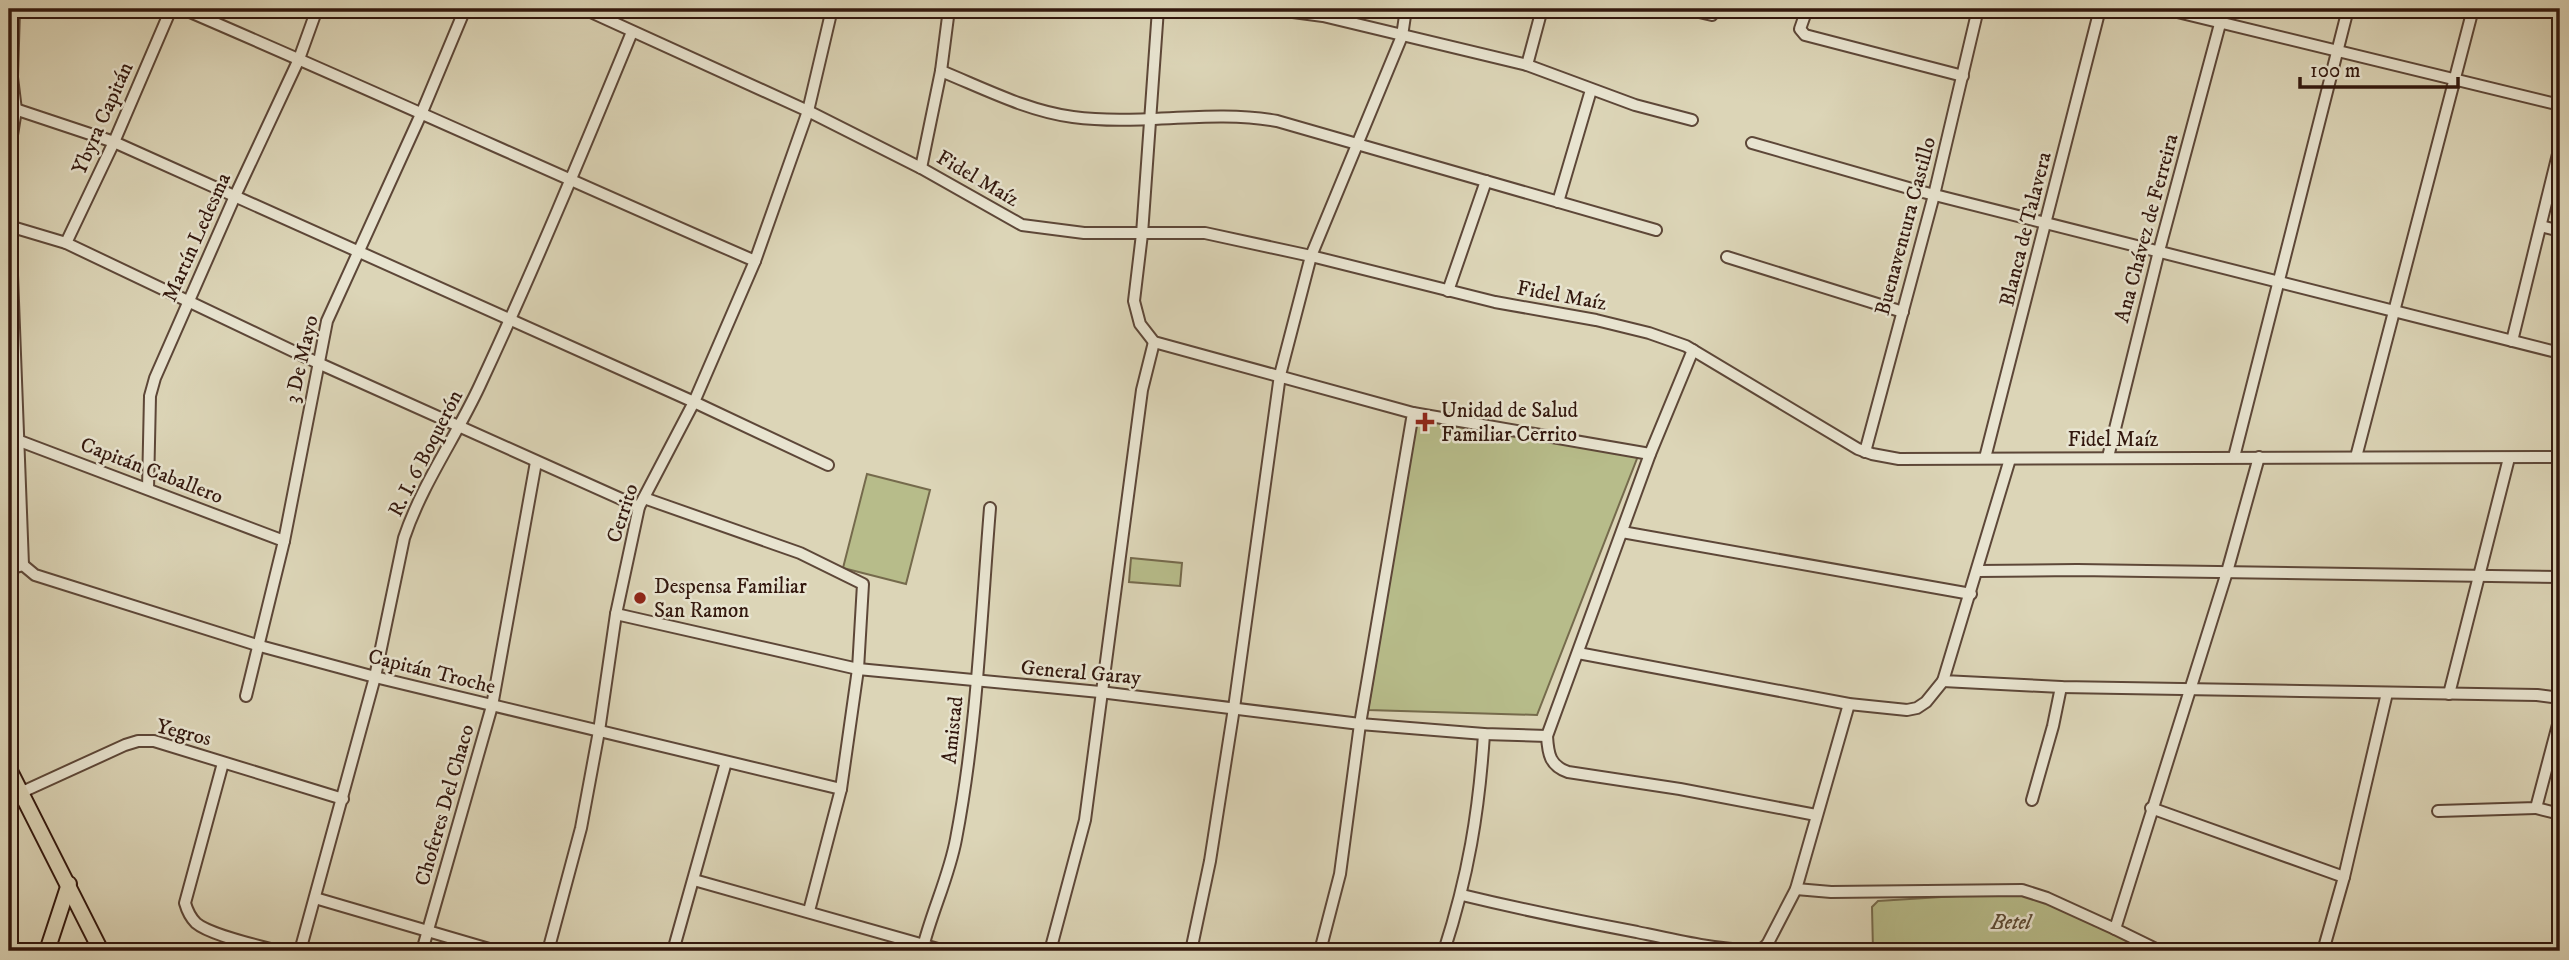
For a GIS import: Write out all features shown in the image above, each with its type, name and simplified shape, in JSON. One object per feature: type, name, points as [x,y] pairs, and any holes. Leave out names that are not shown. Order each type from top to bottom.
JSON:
[{"type":"main road","points":[[9,769],[101,951]]},
{"type":"main road","points":[[47,951],[69,884]]},
{"type":"street","points":[[9,154],[14,9]]},
{"type":"street","name":"Ybyra Capitán","points":[[66,243],[114,142],[171,9]]},
{"type":"street","points":[[183,9],[755,261]]},
{"type":"street","name":"Martín Ledesma","points":[[148,489],[150,396],[155,378],[299,59],[317,9]]},
{"type":"street","name":"3 De Mayo","points":[[246,696],[284,541],[327,321],[422,112],[465,9]]},
{"type":"street","name":"Fidel Maíz","points":[[584,9],[808,111],[921,168],[1022,225],[1084,233],[1205,233],[1311,256],[1495,302],[1596,320],[1649,333],[1693,350],[1865,452],[1899,459],[2560,457]]},
{"type":"street","points":[[614,22],[617,9]]},
{"type":"street","name":"Cerrito","points":[[548,951],[581,828],[599,731],[616,614],[642,502],[694,402],[755,261],[808,111],[832,9]]},
{"type":"street","points":[[921,168],[941,71],[949,9]]},
{"type":"street","points":[[1158,9],[1135,301],[1140,324],[1154,342],[1413,413],[1650,454]]},
{"type":"street","points":[[1200,9],[1293,10],[1323,16],[1527,65],[1591,90],[1692,120]]},
{"type":"street","points":[[1191,951],[1210,861],[1234,708],[1280,375],[1311,256],[1402,36],[1406,9]]},
{"type":"street","points":[[1527,65],[1542,9]]},
{"type":"street","points":[[1686,9],[1712,15]]},
{"type":"street","points":[[1807,9],[1800,29],[1805,35],[1963,76]]},
{"type":"street","name":"Buenaventura Castillo","points":[[1865,452],[1934,195],[1978,9]]},
{"type":"street","name":"Blanca de Talavera","points":[[1985,458],[2100,9]]},
{"type":"street","points":[[2165,9],[2560,105]]},
{"type":"street","name":"Ana Chávez de Ferreira","points":[[2108,457],[2159,251],[2224,9]]},
{"type":"street","points":[[2234,457],[2348,9]]},
{"type":"street","points":[[2357,457],[2473,9]]},
{"type":"street","name":"R. I. 6 Boquerón","points":[[300,951],[375,677],[410,520],[461,426],[510,320],[632,32]]},
{"type":"street","points":[[941,71],[1011,100],[1073,117],[1149,120],[1258,118],[1656,230]]},
{"type":"street","points":[[1558,202],[1591,90]]},
{"type":"street","points":[[12,108],[114,142],[694,402],[828,465]]},
{"type":"street","points":[[1752,142],[1934,195],[2560,353]]},
{"type":"street","points":[[2512,341],[2560,146]]},
{"type":"street","points":[[1448,291],[1486,181]]},
{"type":"street","points":[[9,196],[13,436],[23,565],[9,569]]},
{"type":"street","points":[[9,226],[66,243],[536,462],[642,502],[800,553],[863,584],[858,669],[841,789],[809,911]]},
{"type":"street","points":[[2541,226],[2560,231]]},
{"type":"street","points":[[1727,257],[1903,312]]},
{"type":"street","points":[[1050,951],[1085,820],[1142,390],[1154,342]]},
{"type":"street","points":[[1693,350],[1650,454],[1547,736],[1551,760],[1557,769],[1568,772],[1679,789],[1816,815]]},
{"type":"street","points":[[1320,951],[1340,874],[1360,724],[1413,413]]},
{"type":"street","name":"Capitán Caballero","points":[[13,436],[284,541]]},
{"type":"street","points":[[2115,929],[2227,572],[2259,457]]},
{"type":"street","points":[[2449,694],[2509,458]]},
{"type":"street","points":[[1578,653],[1849,704],[1907,710],[1917,708],[1926,702],[1943,681],[2010,459]]},
{"type":"street","name":"Choferes Del Chaco","points":[[422,951],[492,706],[536,462]]},
{"type":"street","name":"Amistad","points":[[922,948],[956,843],[964,800],[990,508]]},
{"type":"street","points":[[1622,532],[1971,594]]},
{"type":"street","name":"Capitán Troche","points":[[23,565],[35,575],[260,646],[492,706],[841,789]]},
{"type":"street","points":[[1978,571],[2560,576]]},
{"type":"street","name":"General Garay","points":[[616,614],[858,669],[1100,692],[1360,724],[1547,736]]},
{"type":"street","points":[[1943,681],[2061,687],[2537,695],[2560,698]]},
{"type":"street","points":[[2032,800],[2061,687]]},
{"type":"street","points":[[2323,951],[2344,877],[2387,693]]},
{"type":"street","points":[[1462,895],[1663,937],[1715,946],[1756,950],[1763,948],[1796,889],[1849,704]]},
{"type":"street","points":[[2536,808],[2560,717]]},
{"type":"street","points":[[1444,951],[1462,895],[1475,827],[1484,734]]},
{"type":"street","name":"Yegros","points":[[20,793],[138,741],[154,741],[343,799]]},
{"type":"street","points":[[223,762],[185,903],[194,922],[205,929],[277,951]]},
{"type":"street","points":[[673,951],[726,762]]},
{"type":"street","points":[[2151,808],[2344,877]]},
{"type":"street","points":[[2438,811],[2536,808],[2560,814]]},
{"type":"street","points":[[694,880],[809,911],[922,948],[945,951]]},
{"type":"street","points":[[1796,889],[1831,892],[2022,890],[2048,898],[2160,951]]},
{"type":"street","points":[[315,898],[496,951]]},
{"type":"street","points":[[1660,951],[1663,937]]},
{"type":"green space","points":[[1417,417],[1638,456],[1537,715],[1368,710]]},
{"type":"green space","points":[[867,474],[930,490],[906,584],[843,568]]},
{"type":"green space","points":[[1131,558],[1182,563],[1180,586],[1129,582]]},
{"type":"green space","name":"Betel","points":[[2021,892],[2151,951],[1873,951],[1872,907],[1878,901]]},
{"type":"place","name":"Unidad de Salud Familiar Cerrito","points":[[1425,422]]},
{"type":"place","name":"Despensa Familiar San Ramon","points":[[640,598]]}]
